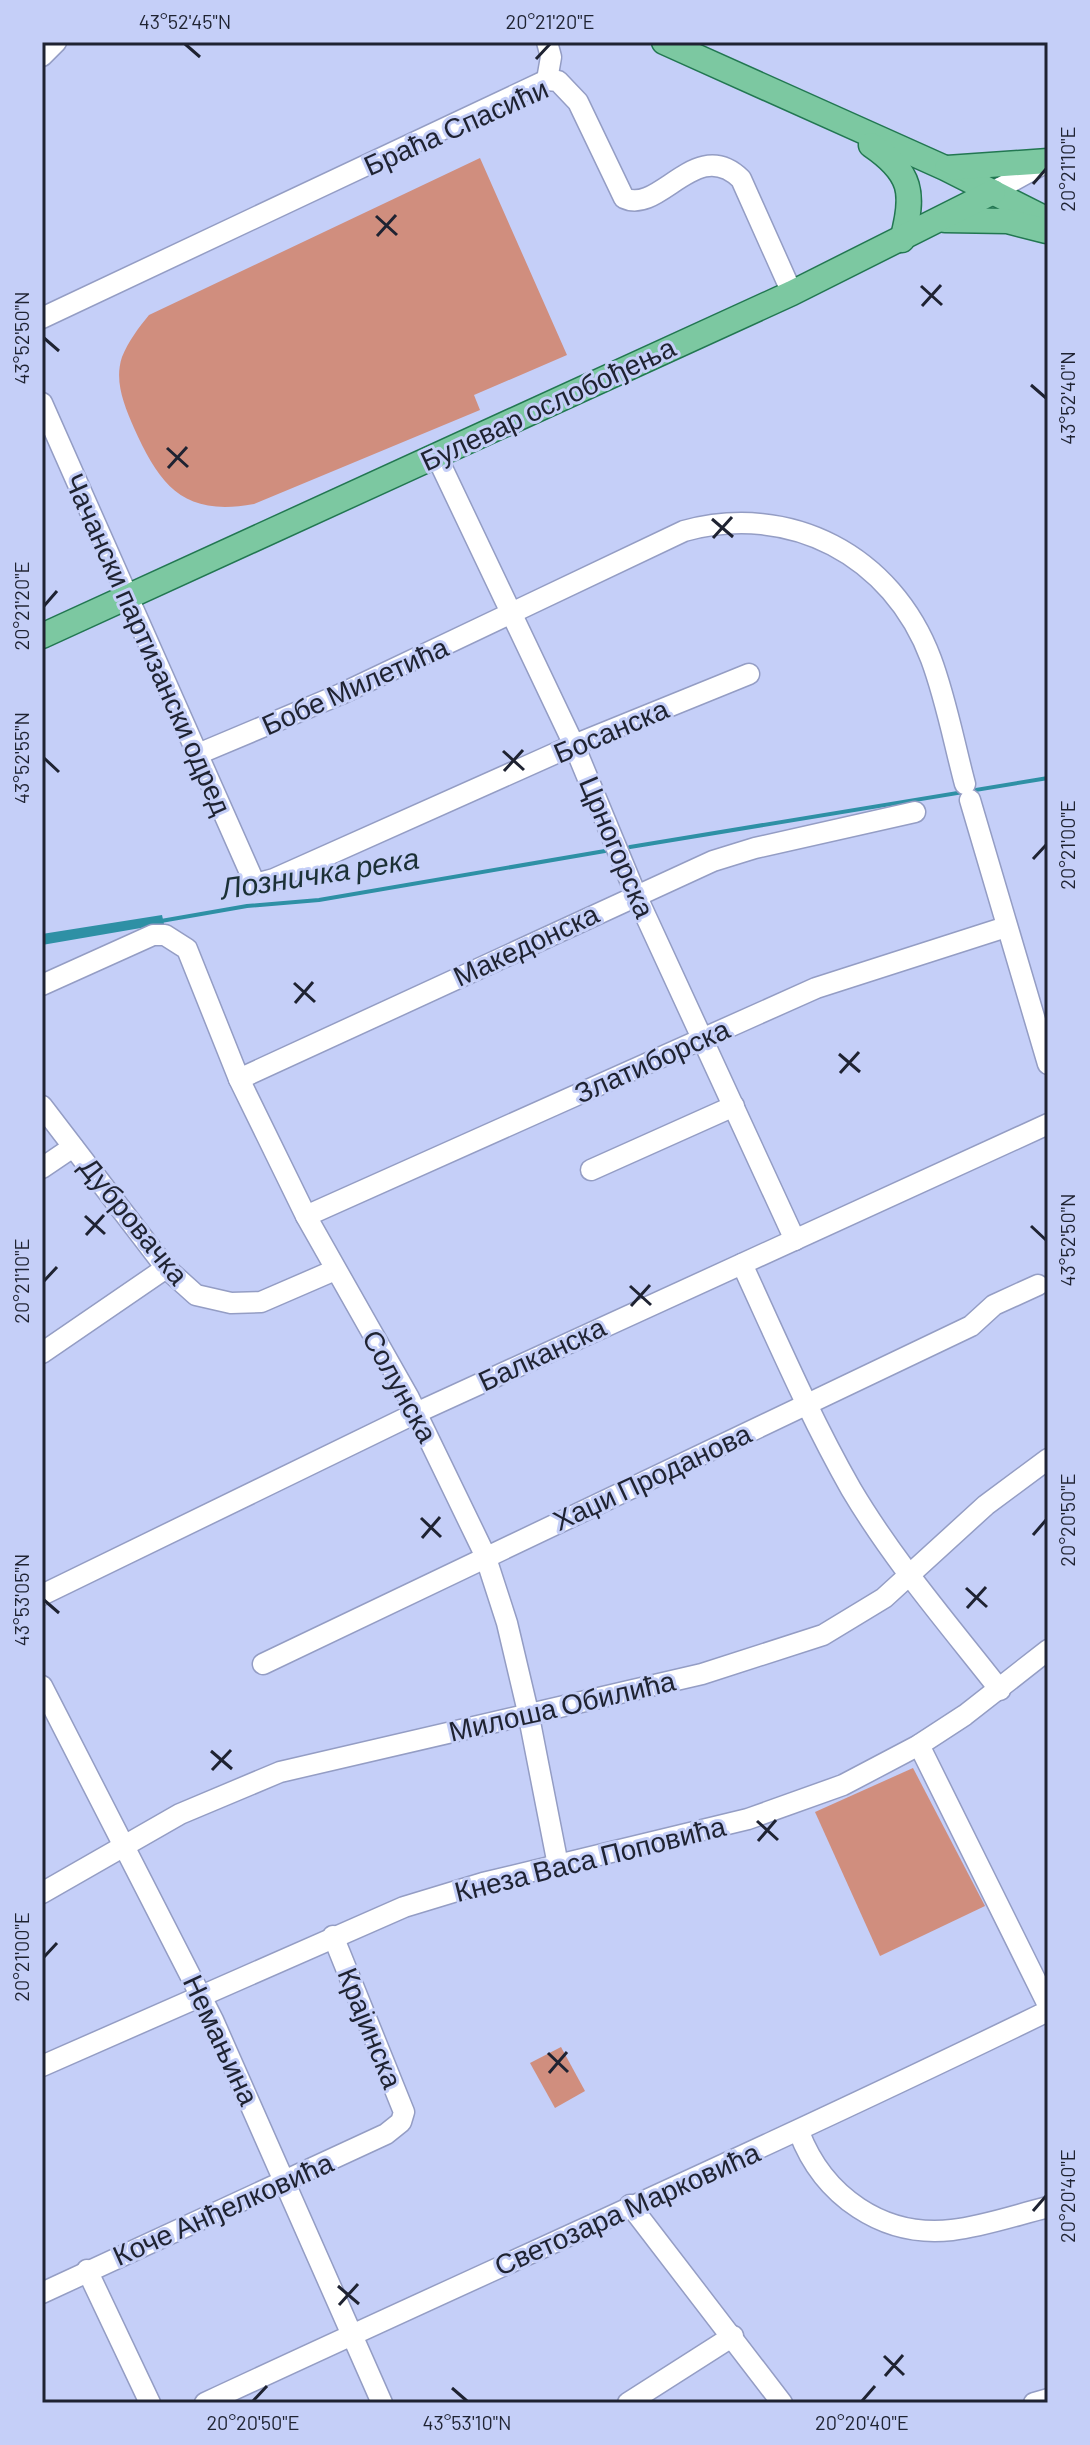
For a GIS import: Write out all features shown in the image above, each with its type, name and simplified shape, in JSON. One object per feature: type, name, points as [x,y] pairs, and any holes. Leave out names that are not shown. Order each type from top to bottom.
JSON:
[{"type":"main road","points":[[664,42],[945,168],[1048,220]]},
{"type":"main road","points":[[853,126],[903,174],[910,204],[902,240]]},
{"type":"main road","points":[[945,168],[1048,161]]},
{"type":"main road","name":"Булевар ослобођења","points":[[42,636],[127,594],[792,293],[993,192]]},
{"type":"main road","points":[[942,220],[1007,221],[1048,232]]},
{"type":"street","points":[[42,56],[56,42]]},
{"type":"street","points":[[547,42],[551,57],[547,80]]},
{"type":"street","name":"Браћа Спасићи","points":[[42,318],[547,80],[558,81],[578,102],[619,191],[631,201],[703,166],[723,165],[732,169],[741,179],[792,293]]},
{"type":"street","name":"Булевар ослобођења","points":[[993,192],[1048,161]]},
{"type":"street","name":"Чачански партизански одред","points":[[42,403],[255,884]]},
{"type":"street","name":"Црногорска","points":[[436,455],[574,745],[636,895],[795,1240]]},
{"type":"street","name":"Бобе Милетића","points":[[198,754],[329,700],[684,531],[737,521],[794,528],[846,552],[876,575],[916,629],[931,659],[1048,1064]]},
{"type":"street","name":"Босанска","points":[[255,884],[274,879],[574,745],[749,674]]},
{"type":"street","name":"Македонска","points":[[239,1079],[713,861],[755,848],[915,812]]},
{"type":"street","name":"Златиборска","points":[[306,1216],[816,988],[1006,927]]},
{"type":"street","name":"Солунска","points":[[42,985],[153,935],[170,937],[187,949],[239,1079],[306,1216],[416,1413],[485,1555],[507,1623],[528,1712],[558,1865]]},
{"type":"street","name":"Дубровачка","points":[[42,1106],[166,1268],[196,1295],[213,1301],[248,1304],[273,1298],[335,1270]]},
{"type":"street","points":[[591,1170],[734,1106]]},
{"type":"street","name":"Балканска","points":[[42,1595],[416,1413],[1048,1124]]},
{"type":"street","points":[[42,1168],[73,1147]]},
{"type":"street","points":[[742,1264],[807,1405],[852,1490],[910,1575],[1000,1690]]},
{"type":"street","points":[[42,1353],[166,1268]]},
{"type":"street","name":"Хаџи Проданова","points":[[263,1664],[485,1555],[971,1326],[994,1305],[1038,1285]]},
{"type":"street","name":"Милоша Обилића","points":[[42,1893],[189,1810],[280,1772],[702,1674],[794,1647],[857,1617],[910,1575],[986,1505],[1048,1459]]},
{"type":"street","name":"Кнеза Васа Поповића","points":[[42,2066],[404,1907],[558,1865],[748,1819],[843,1785],[919,1745],[1000,1690],[1048,1650]]},
{"type":"street","name":"Немањина","points":[[42,1686],[202,1998],[382,2403]]},
{"type":"street","points":[[919,1745],[1048,2008]]},
{"type":"street","name":"Крајинска","points":[[333,1936],[404,2112],[401,2122]]},
{"type":"street","name":"Светозара Марковића","points":[[205,2403],[630,2205],[799,2132],[1048,2008]]},
{"type":"street","name":"Коче Анђелковића","points":[[42,2293],[286,2182],[386,2134],[401,2122]]},
{"type":"street","points":[[799,2132],[827,2182],[849,2203],[893,2225],[912,2230],[954,2230],[1048,2207]]},
{"type":"street","points":[[630,2205],[782,2403]]},
{"type":"street","points":[[87,2270],[150,2403]]},
{"type":"street","points":[[628,2403],[733,2336]]},
{"type":"street","points":[[1034,2403],[1048,2399]]},
{"type":"shaded area","points":[[480,158],[567,355],[474,395],[480,410],[254,504],[209,506],[192,501],[165,481],[134,428],[124,402],[119,375],[127,346],[149,315]]},
{"type":"shaded area","points":[[162,915],[164,924],[42,945],[42,934]]},
{"type":"shaded area","points":[[913,1768],[985,1906],[880,1956],[815,1812]]},
{"type":"shaded area","points":[[561,2047],[585,2091],[555,2108],[530,2063]]},
{"type":"waterway","name":"Лозничка река","points":[[630,847],[1048,778]]},
{"type":"waterway","name":"Лозничка река","points":[[161,921],[247,906],[319,900],[605,851]]}]
